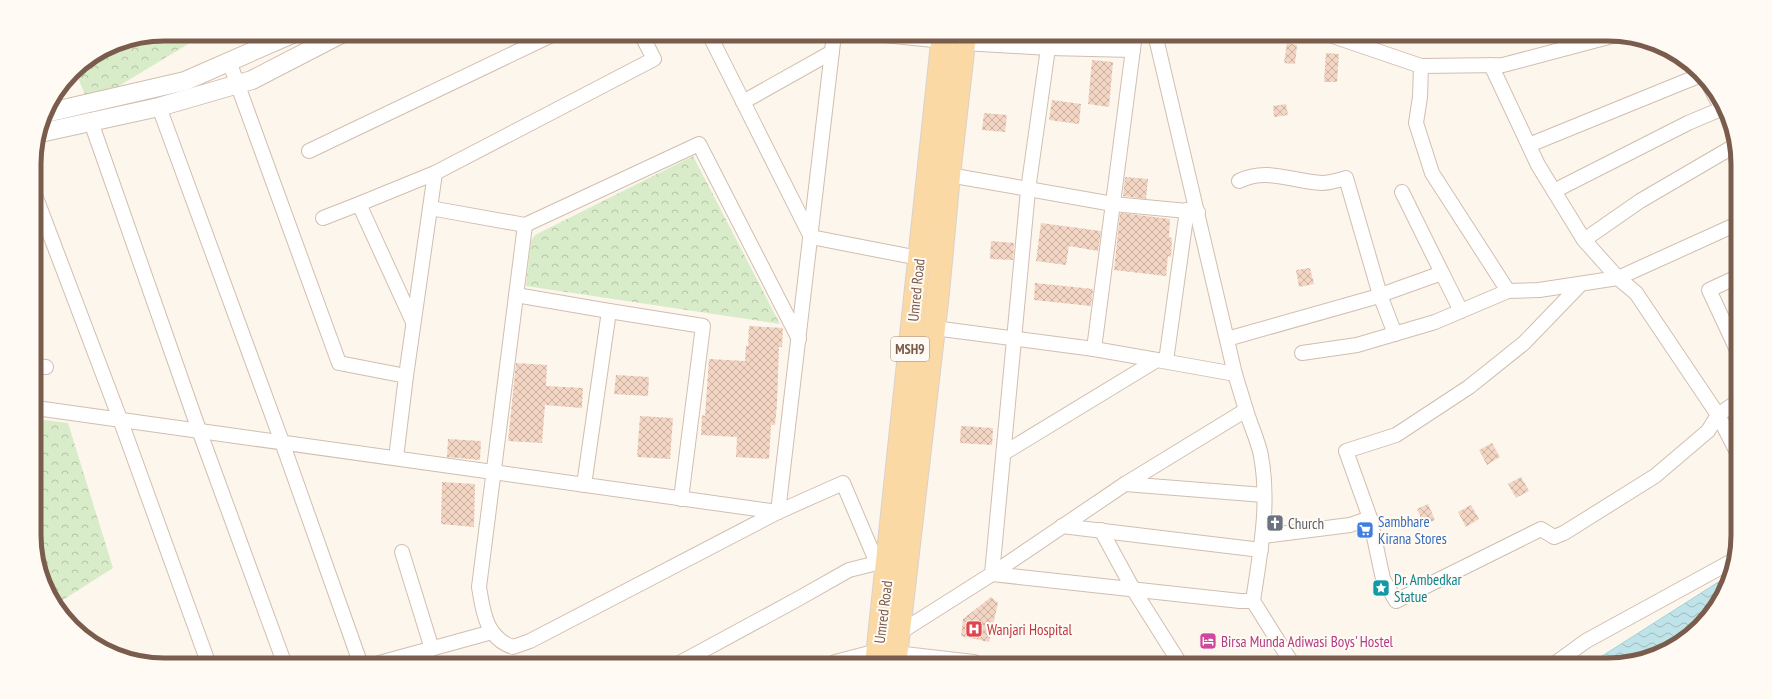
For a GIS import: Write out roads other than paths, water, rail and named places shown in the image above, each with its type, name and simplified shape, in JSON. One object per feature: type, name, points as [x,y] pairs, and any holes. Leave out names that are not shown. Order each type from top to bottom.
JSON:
[{"type":"main road","name":"Umred Road","points":[[886,658],[890,632],[891,564],[920,258],[943,41]]},
{"type":"main road","points":[[891,564],[934,328],[949,175],[965,41]]},
{"type":"street","points":[[53,111],[185,81],[276,41]]},
{"type":"street","points":[[45,132],[159,107],[252,80],[327,41]]},
{"type":"street","points":[[309,150],[539,41]]},
{"type":"street","points":[[323,218],[435,173],[654,59],[645,41]]},
{"type":"street","points":[[712,41],[811,237]]},
{"type":"street","points":[[778,512],[833,41]]},
{"type":"street","points":[[992,574],[1028,190],[1049,41],[1133,50]]},
{"type":"street","points":[[1094,349],[1134,41]]},
{"type":"street","points":[[1156,41],[1192,211],[1235,374],[1261,454],[1264,495],[1264,536],[1253,600],[1288,658]]},
{"type":"street","points":[[1350,41],[1421,66],[1503,65],[1593,41]]},
{"type":"street","points":[[743,102],[832,52]]},
{"type":"street","points":[[229,61],[236,85],[338,363],[406,376]]},
{"type":"street","points":[[1492,65],[1529,145],[1554,191],[1584,240],[1618,278],[1636,293],[1718,415],[1731,440]]},
{"type":"street","points":[[1421,66],[1420,98],[1416,123],[1432,173],[1508,291]]},
{"type":"street","points":[[1529,145],[1695,77]]},
{"type":"street","points":[[159,107],[282,442],[358,658]]},
{"type":"street","points":[[1554,191],[1718,109]]},
{"type":"street","points":[[91,122],[199,430],[282,658]]},
{"type":"street","points":[[430,208],[524,225],[699,144],[799,339]]},
{"type":"street","points":[[1584,240],[1640,201],[1730,148]]},
{"type":"street","points":[[396,458],[413,322],[435,173]]},
{"type":"street","points":[[1240,181],[1247,177],[1264,174],[1322,183],[1346,178],[1380,295],[1395,334]]},
{"type":"street","points":[[949,175],[1113,204],[1192,211]]},
{"type":"street","points":[[1402,192],[1461,311]]},
{"type":"street","points":[[358,204],[413,322]]},
{"type":"street","points":[[1004,453],[1161,360],[1192,211]]},
{"type":"street","points":[[41,212],[120,419],[205,658]]},
{"type":"street","points":[[524,225],[479,586],[484,617],[492,632],[504,644],[514,647],[530,641],[778,512],[843,483],[891,564],[849,570],[689,658]]},
{"type":"street","points":[[1302,353],[1357,345],[1435,322],[1508,291],[1539,290],[1618,278],[1731,227]]},
{"type":"street","points":[[811,237],[920,258]]},
{"type":"street","points":[[1227,339],[1380,295],[1442,273]]},
{"type":"street","points":[[1731,280],[1709,290],[1731,336]]},
{"type":"street","points":[[1581,284],[1524,343],[1469,387],[1396,435],[1346,451],[1370,518],[1383,579],[1396,601],[1540,529],[1554,537],[1564,533],[1655,476],[1708,431],[1718,415],[1731,406]]},
{"type":"street","points":[[516,295],[703,326],[681,498]]},
{"type":"street","points":[[584,485],[610,311]]},
{"type":"street","points":[[934,328],[1094,349],[1235,374]]},
{"type":"street","points":[[41,409],[778,512]]},
{"type":"street","points":[[890,632],[992,574],[1125,484],[1246,410]]},
{"type":"street","points":[[1125,484],[1264,495]]},
{"type":"street","points":[[1264,536],[1350,525],[1370,518]]},
{"type":"street","points":[[1062,526],[1261,550]]},
{"type":"street","points":[[1101,530],[1133,589],[1177,658]]},
{"type":"street","points":[[402,552],[432,648]]},
{"type":"street","points":[[1563,658],[1586,641],[1727,564]]},
{"type":"street","points":[[992,574],[1240,601],[1253,600]]},
{"type":"street","points":[[397,658],[492,632]]},
{"type":"water","points":[[1722,580],[1710,603],[1695,622],[1669,641],[1632,656],[1599,658]]},
{"type":"place","name":"Church","points":[[1275,523]]},
{"type":"place","name":"Sambhare Kirana Stores","points":[[1365,530]]},
{"type":"place","name":"Dr. Ambedkar Statue","points":[[1381,588]]},
{"type":"place","name":"Wanjari Hospital","points":[[974,629]]},
{"type":"place","name":"Birsa Munda Adiwasi Boys' Hostel","points":[[1208,641]]}]
